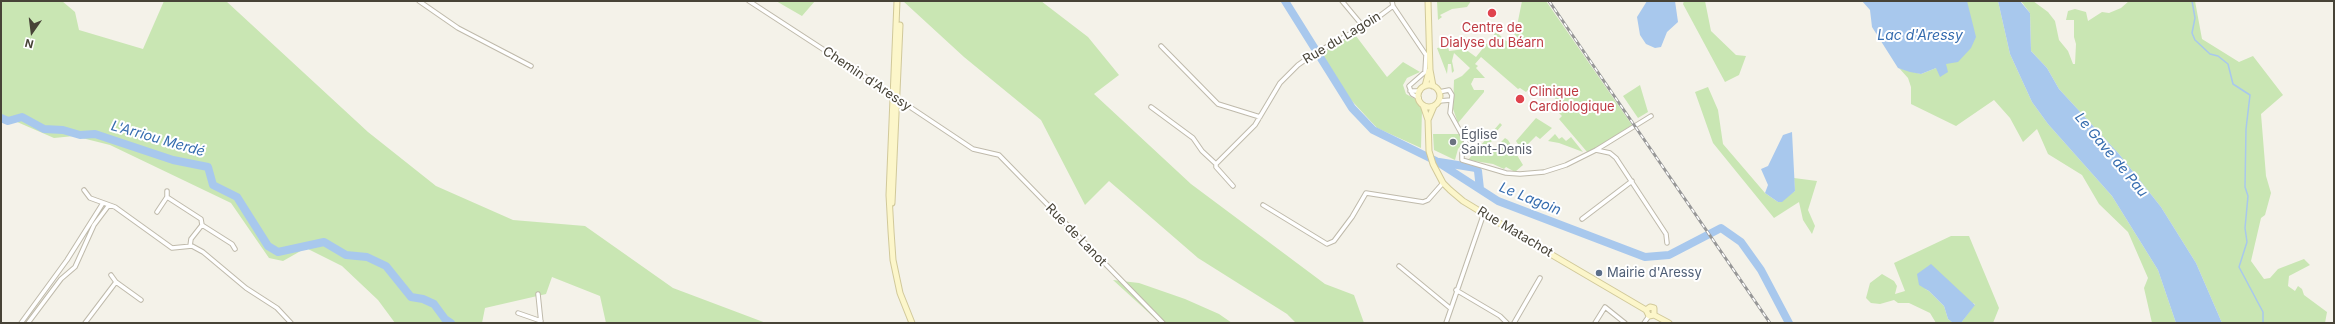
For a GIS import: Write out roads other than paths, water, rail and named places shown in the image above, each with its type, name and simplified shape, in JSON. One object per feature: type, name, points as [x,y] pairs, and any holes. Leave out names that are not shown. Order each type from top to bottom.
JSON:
[{"type":"main road","points":[[897,1],[889,195],[890,232],[893,260],[900,293],[912,323]]},
{"type":"main road","points":[[890,232],[900,1]]},
{"type":"main road","points":[[1428,1],[1430,70],[1434,86],[1440,92],[1439,101],[1434,106],[1424,105],[1419,98],[1420,91],[1425,86],[1430,70]]},
{"type":"main road","points":[[1425,86],[1434,86]]},
{"type":"main road","name":"Rue Matachot","points":[[1424,105],[1428,120],[1429,151],[1433,164],[1443,183],[1463,201],[1646,310]]},
{"type":"main road","name":"Rue Matachot","points":[[1428,120],[1434,106]]},
{"type":"main road","points":[[1652,315],[1655,310],[1655,305],[1646,310],[1652,315],[1669,323]]},
{"type":"street","points":[[419,1],[458,28],[531,66]]},
{"type":"street","name":"Chemin d'Aressy","points":[[749,1],[973,149],[986,151]]},
{"type":"street","points":[[1342,1],[1362,25]]},
{"type":"street","points":[[1392,1],[1393,6]]},
{"type":"street","name":"Rue du Lagoin","points":[[1216,164],[1260,117],[1280,83],[1298,65],[1362,25],[1373,21],[1393,6],[1426,55],[1425,72],[1409,84],[1409,90]]},
{"type":"street","points":[[1161,46],[1218,104],[1260,117]]},
{"type":"street","points":[[1409,90],[1420,91]]},
{"type":"street","points":[[1409,90],[1419,98]]},
{"type":"street","points":[[1440,92],[1449,90],[1452,95],[1450,113],[1466,142],[1462,153],[1462,160],[1506,173],[1520,174],[1544,172],[1566,165],[1596,150],[1651,116]]},
{"type":"street","points":[[1439,101],[1451,100]]},
{"type":"street","points":[[1151,107],[1193,138],[1202,151],[1216,164],[1216,167],[1234,186]]},
{"type":"street","points":[[1596,150],[1610,153],[1616,158],[1666,234],[1667,243]]},
{"type":"street","name":"Rue de Lanot","points":[[986,151],[999,155],[1163,323]]},
{"type":"street","points":[[1582,219],[1632,181]]},
{"type":"street","points":[[1263,205],[1327,244],[1334,241],[1352,217],[1366,193],[1423,202],[1428,200],[1443,183]]},
{"type":"street","points":[[84,190],[90,198],[109,205],[142,225],[172,248],[190,246],[203,252],[246,288],[277,308],[291,323]]},
{"type":"street","points":[[157,212],[167,198],[167,191]]},
{"type":"street","points":[[167,198],[202,219],[202,225],[192,239],[190,246]]},
{"type":"street","points":[[21,323],[67,260],[103,203]]},
{"type":"street","points":[[28,323],[55,287],[75,267],[87,239],[109,205]]},
{"type":"street","points":[[1442,323],[1446,322],[1484,213]]},
{"type":"street","points":[[202,225],[232,244],[235,249]]},
{"type":"street","points":[[83,236],[87,239]]},
{"type":"street","points":[[67,260],[75,267]]},
{"type":"street","points":[[1400,266],[1450,308]]},
{"type":"street","points":[[111,275],[116,282],[141,300]]},
{"type":"street","points":[[1514,323],[1540,278]]},
{"type":"street","points":[[85,323],[116,282]]},
{"type":"street","points":[[50,283],[55,287]]},
{"type":"street","points":[[1456,290],[1500,316],[1507,323]]},
{"type":"street","points":[[518,313],[541,322],[538,294]]},
{"type":"street","points":[[33,305],[38,310]]},
{"type":"street","points":[[1595,323],[1605,307],[1625,323]]},
{"type":"street","points":[[1644,323],[1652,315]]},
{"type":"water","points":[[1647,1],[1675,1],[1678,22],[1667,32],[1661,47],[1655,48],[1646,44],[1640,35],[1637,17]]},
{"type":"water","name":"Lac d'Aressy","points":[[1862,1],[1967,1],[1976,37],[1971,48],[1958,62],[1946,64],[1948,72],[1940,77],[1936,68],[1921,74],[1910,72],[1898,68],[1872,27],[1870,10]]},
{"type":"water","name":"Le Gave de Pau","points":[[1998,1],[2020,1],[2030,13],[2031,51],[2047,68],[2059,89],[2119,154],[2161,207],[2196,263],[2222,323],[2176,323],[2158,270],[2112,196],[2048,124],[2032,102],[2010,54]]},
{"type":"water","points":[[1792,132],[1795,191],[1782,202],[1778,202],[1765,193],[1768,185],[1761,169],[1768,166],[1783,135]]},
{"type":"water","points":[[1931,264],[1975,305],[1961,323],[1953,323],[1948,319],[1944,306],[1929,291],[1919,285],[1917,274]]},
{"type":"waterway","name":"Le Lagoin","points":[[1285,1],[1352,108],[1373,130],[1436,161],[1498,201],[1645,257],[1669,255],[1721,228],[1741,242],[1761,270],[1789,323]]},
{"type":"waterway","points":[[2192,1],[2195,18],[2192,33],[2195,40],[2210,54],[2218,56],[2228,64],[2233,84],[2250,95],[2246,129],[2245,187],[2248,196],[2245,228],[2247,242],[2239,267],[2263,312],[2263,323]]},
{"type":"waterway","name":"L'Arriou Merdé","points":[[1,118],[8,121],[22,117],[44,129],[63,130],[80,135],[95,134],[173,160],[208,167],[213,185],[237,197],[268,246],[278,252],[324,242],[346,255],[367,257],[386,266],[411,297],[423,299],[434,304],[445,319],[451,323]]},
{"type":"waterway","points":[[1439,162],[1476,168],[1478,171],[1480,189]]},
{"type":"railway","points":[[1549,1],[1770,323]]},
{"type":"place","name":"Centre de Dialyse du Béarn","points":[[1492,13]]},
{"type":"place","name":"Clinique Cardiologique","points":[[1520,99]]},
{"type":"place","name":"Église Saint-Denis","points":[[1453,142]]},
{"type":"place","name":"Mairie d'Aressy","points":[[1599,273]]}]
